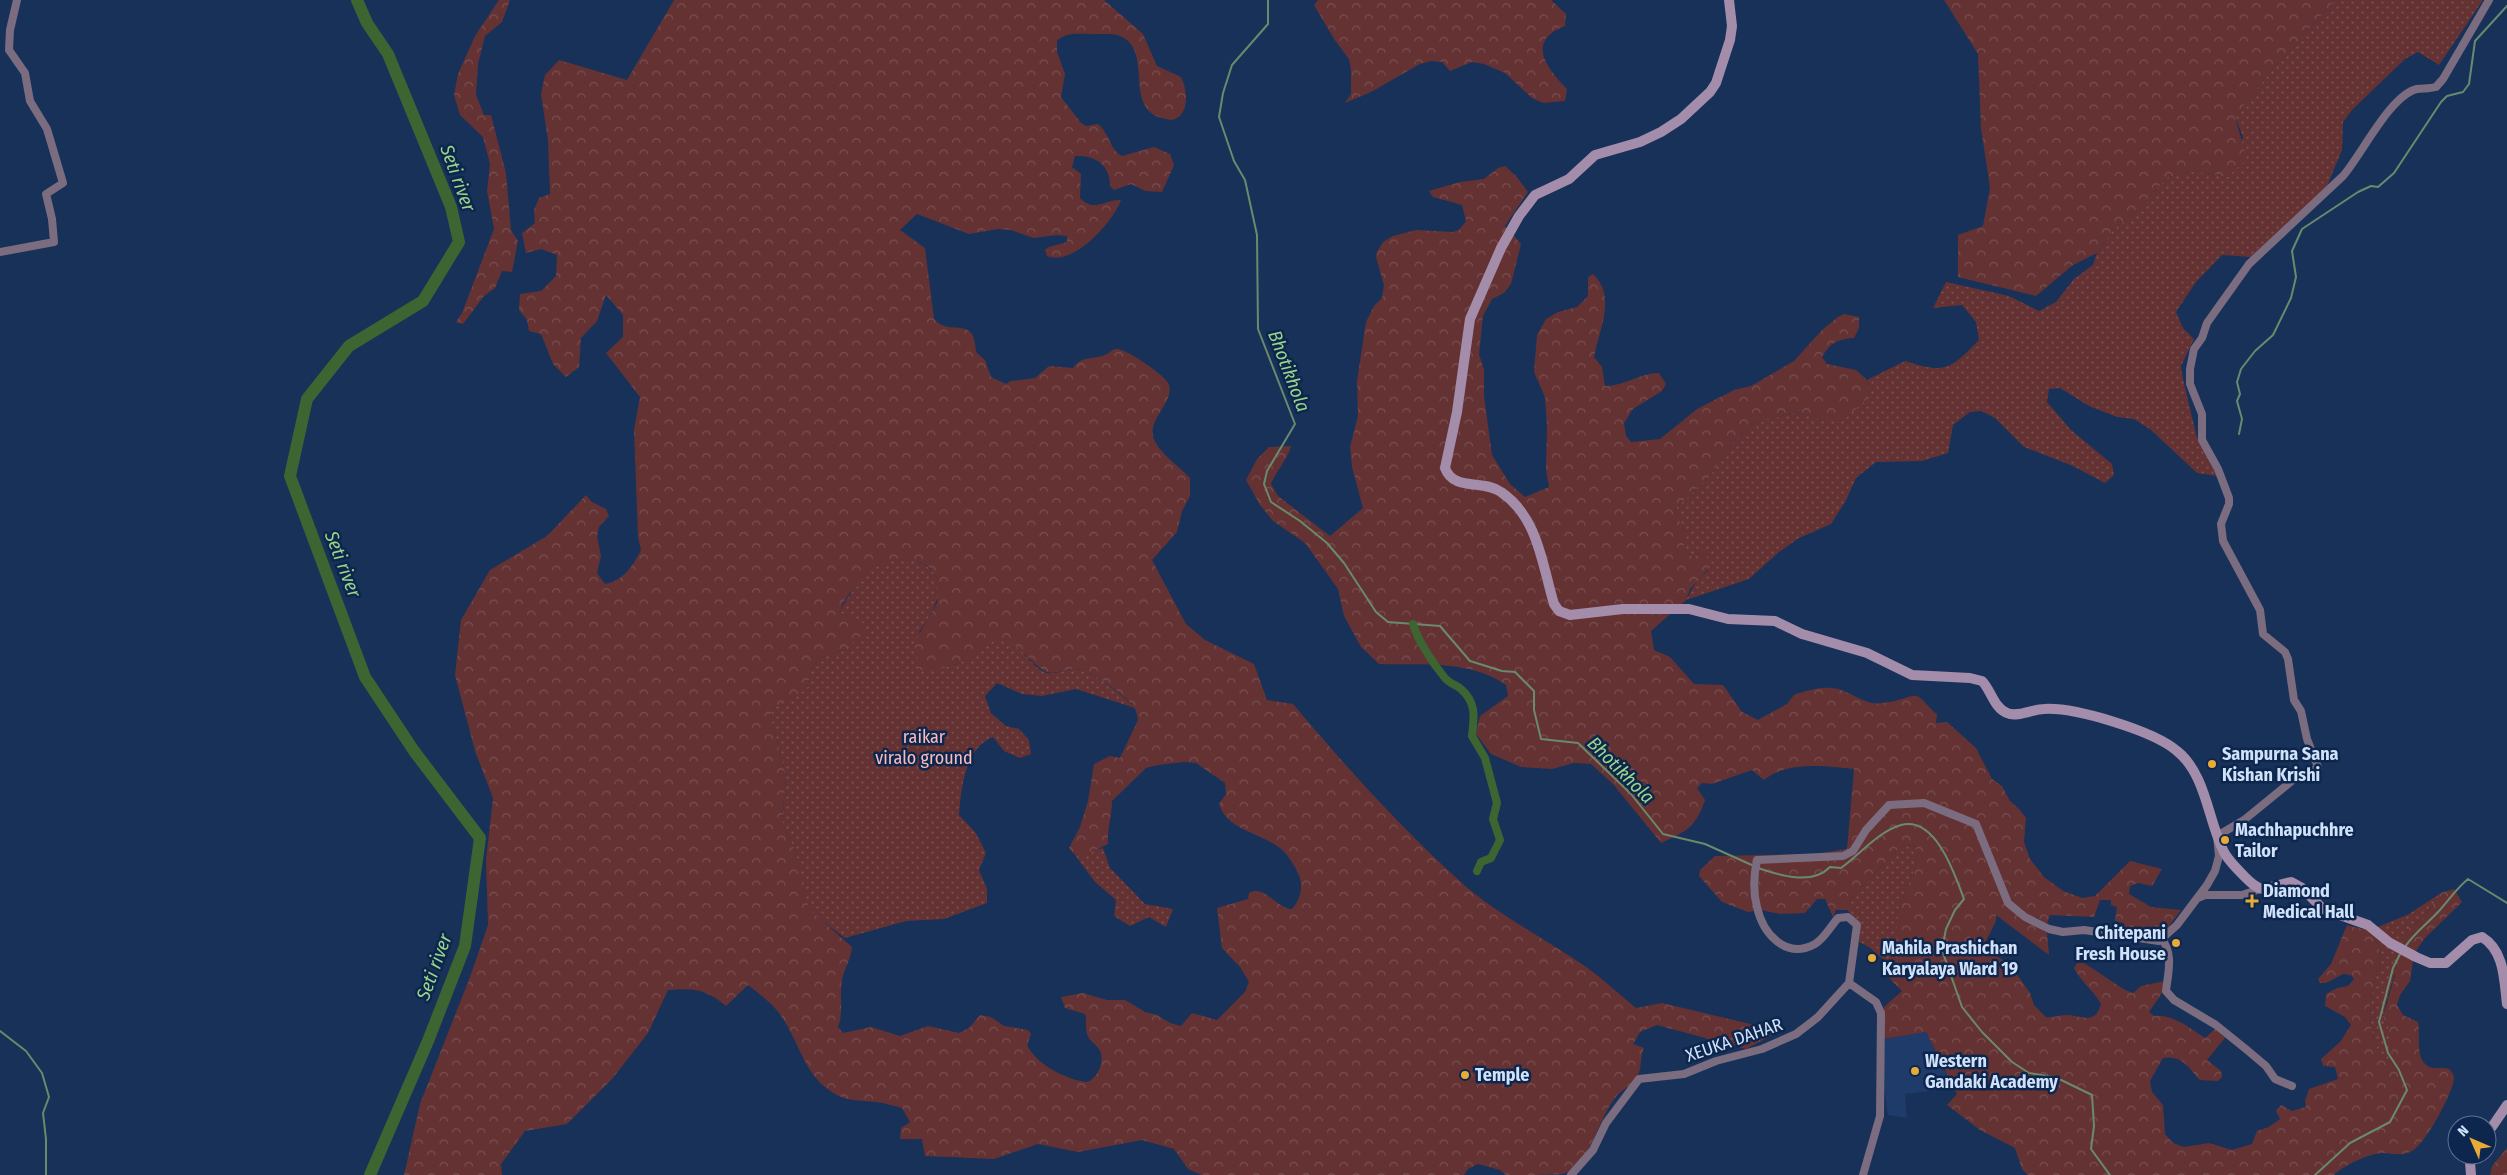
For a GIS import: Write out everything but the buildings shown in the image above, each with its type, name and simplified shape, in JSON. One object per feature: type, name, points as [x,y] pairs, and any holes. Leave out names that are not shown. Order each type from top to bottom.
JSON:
[{"type":"main road","points":[[1729,0],[1732,26],[1730,40],[1722,68],[1710,92],[1681,119],[1661,132],[1640,142],[1594,156],[1568,179],[1535,195],[1507,236],[1470,319],[1457,412],[1445,468],[1448,476],[1456,482],[1491,487],[1501,492],[1517,508],[1536,536],[1554,604],[1559,611],[1570,615],[1622,608],[1689,609],[1728,619],[1775,621],[1802,634],[1867,653],[1902,672],[1912,675],[1970,678],[1982,681],[2000,708],[2012,715],[2044,708],[2088,714],[2144,733],[2178,751],[2189,765],[2210,807],[2217,836],[2225,854],[2235,867],[2260,889],[2291,882],[2302,888],[2323,909],[2368,925],[2390,944],[2430,963],[2446,963],[2472,940],[2482,937],[2495,949],[2499,959],[2507,1004]]},
{"type":"main road","points":[[2497,1120],[2507,1105]]},
{"type":"street","points":[[0,252],[54,242],[52,219],[46,194],[64,183],[47,129],[30,101],[25,73],[9,50],[10,30],[17,0]]},
{"type":"street","points":[[1863,1175],[1880,1116],[1881,1012],[1876,1002],[1849,983],[1857,925],[1848,917],[1838,918],[1815,944],[1800,949],[1788,949],[1771,936],[1756,907],[1755,873],[1757,860],[1843,856],[1853,851],[1866,830],[1889,805],[1924,803],[1976,824],[2008,902],[2037,924],[2063,932],[2084,930],[2159,941],[2177,925],[2215,871],[2219,856],[2217,836],[2244,820],[2293,780],[2304,777],[2318,767],[2307,739],[2301,711],[2294,700],[2288,659],[2285,652],[2263,634],[2260,610],[2248,583],[2223,541],[2221,524],[2229,504],[2229,498],[2218,470],[2202,440],[2202,414],[2190,384],[2190,369],[2194,349],[2212,316],[2249,264],[2343,176],[2353,165],[2378,124],[2397,102],[2416,89],[2436,87],[2448,73],[2489,0]]},
{"type":"street","points":[[2196,899],[2206,895],[2242,895],[2260,889]]},
{"type":"street","points":[[2161,938],[2167,946],[2170,972],[2166,991],[2220,1029],[2266,1066],[2275,1079],[2292,1086]]},
{"type":"street","name":"XEUKA DAHAR","points":[[1572,1175],[1593,1150],[1606,1123],[1639,1079],[1684,1074],[1716,1061],[1762,1049],[1796,1034],[1818,1017],[1849,983]]},
{"type":"shaded area","name":"Western Gandaki Academy","points":[[1926,1032],[1953,1088],[1905,1094],[1907,1118],[1888,1115],[1884,1087],[1884,1039]]},
{"type":"green space","points":[[499,0],[510,0],[502,22],[485,36],[478,64],[476,95],[484,115],[491,115],[506,173],[511,230],[518,241],[512,272],[502,271],[495,288],[484,296],[463,324],[456,322],[462,313],[494,229],[487,191],[490,164],[483,137],[460,115],[454,95],[458,74],[475,36]]},
{"type":"green space","points":[[674,0],[1104,0],[1143,34],[1157,66],[1181,77],[1186,96],[1186,103],[1182,114],[1171,120],[1156,116],[1147,108],[1142,98],[1134,50],[1128,41],[1114,34],[1072,34],[1064,36],[1057,41],[1057,52],[1065,74],[1061,97],[1081,123],[1086,126],[1098,124],[1115,150],[1122,156],[1154,147],[1170,154],[1174,165],[1162,192],[1145,191],[1131,184],[1114,190],[1110,186],[1107,172],[1100,163],[1089,157],[1075,156],[1072,167],[1081,174],[1080,198],[1085,202],[1095,205],[1121,200],[1110,220],[1091,240],[1080,249],[1057,258],[1047,256],[1045,250],[1067,242],[1067,236],[1057,235],[1033,238],[1011,230],[998,229],[969,234],[917,214],[900,230],[925,248],[934,319],[947,327],[966,329],[971,333],[975,340],[976,352],[985,360],[991,377],[1006,384],[1011,381],[1035,378],[1049,366],[1073,368],[1080,361],[1102,356],[1117,349],[1137,358],[1154,370],[1167,381],[1169,392],[1168,398],[1154,425],[1154,439],[1165,455],[1190,478],[1190,496],[1182,511],[1177,532],[1152,560],[1186,624],[1205,640],[1254,664],[1267,700],[1293,704],[1375,797],[1418,842],[1463,884],[1509,918],[1589,969],[1636,1008],[1662,1003],[1780,1031],[1746,1049],[1657,1025],[1640,1032],[1633,1044],[1644,1048],[1637,1076],[1633,1082],[1619,1093],[1609,1107],[1588,1150],[1581,1160],[1564,1174],[1506,1175],[1500,1170],[1478,1164],[1468,1169],[1464,1175],[1201,1175],[1188,1169],[1174,1149],[1142,1140],[1078,1152],[1038,1144],[994,1159],[925,1156],[922,1139],[900,1139],[901,1128],[910,1122],[902,1108],[879,1102],[848,1099],[837,1095],[823,1085],[804,1060],[781,1016],[748,985],[726,1006],[712,996],[699,991],[685,989],[668,990],[648,1033],[612,1079],[567,1124],[525,1131],[501,1164],[502,1175],[404,1175],[420,1104],[470,977],[488,925],[486,860],[493,798],[475,751],[455,675],[461,620],[490,570],[547,536],[586,495],[592,502],[606,509],[609,516],[599,527],[597,536],[601,556],[597,573],[605,584],[617,580],[627,572],[641,550],[638,537],[634,430],[640,397],[606,353],[623,337],[623,315],[606,295],[597,321],[581,338],[579,367],[566,377],[553,364],[541,334],[529,331],[527,320],[519,310],[520,294],[541,291],[556,276],[557,255],[541,249],[526,253],[522,233],[535,223],[534,210],[539,198],[550,194],[548,140],[541,94],[545,75],[559,60],[627,80]],"holes":[[[898,559],[920,562],[930,568],[937,578],[937,603],[914,643],[920,670],[941,668],[961,662],[990,643],[1004,641],[1022,651],[1037,666],[1047,672],[1076,669],[1099,678],[1117,691],[1136,710],[1138,720],[1120,758],[1110,756],[1094,764],[1088,801],[1080,827],[1069,848],[1075,855],[1092,852],[1108,844],[1112,801],[1146,768],[1184,762],[1196,763],[1225,783],[1226,794],[1219,804],[1228,819],[1282,850],[1291,860],[1300,878],[1301,892],[1298,901],[1292,909],[1286,908],[1265,894],[1254,891],[1249,893],[1248,899],[1217,908],[1222,948],[1240,967],[1249,982],[1245,992],[1217,1020],[1192,1013],[1181,1026],[1170,1023],[1157,1015],[1145,1012],[1125,1000],[1107,1000],[1083,993],[1061,997],[1065,1008],[1085,1014],[1088,1036],[1101,1053],[1100,1068],[1094,1077],[1087,1082],[1070,1078],[1044,1065],[1027,1045],[1031,1034],[1028,1030],[1004,1026],[991,1017],[980,1015],[969,1028],[959,1033],[928,1026],[900,1036],[871,1027],[843,1033],[838,1027],[841,1015],[842,980],[852,947],[809,909],[796,853],[782,822],[786,776],[770,715],[777,705],[798,695],[807,688],[812,667],[821,658],[843,650],[864,634],[863,623],[840,613],[843,603],[850,593],[877,565]]]},
{"type":"green space","points":[[1318,0],[1551,0],[1566,14],[1565,26],[1553,32],[1546,39],[1543,47],[1544,55],[1547,64],[1567,89],[1565,101],[1543,103],[1532,98],[1505,73],[1484,64],[1472,62],[1450,71],[1442,62],[1431,61],[1420,64],[1371,92],[1345,103],[1351,94],[1349,59],[1334,39],[1314,5]]},
{"type":"green space","points":[[1944,0],[2335,0],[2269,73],[2235,117],[2247,159],[2227,177],[2195,171],[2168,177],[2134,213],[2113,230],[2097,253],[2073,265],[2036,296],[1958,277],[1958,235],[1983,226],[1990,188],[1981,128],[1978,54]]},
{"type":"green space","points":[[2335,0],[2483,0],[2439,65],[2418,52],[2405,59],[2352,110],[2343,122],[2342,150],[2327,186],[2251,257],[2222,255],[2196,282],[2176,312],[2183,328],[2194,339],[2181,366],[2183,379],[2197,438],[2217,476],[2197,473],[2151,430],[2134,419],[2117,417],[2089,406],[2060,388],[2049,389],[2047,402],[2071,430],[2112,464],[2114,475],[2105,483],[2073,466],[2024,447],[1995,418],[1981,411],[1970,412],[1953,425],[1948,453],[1922,461],[1876,462],[1856,478],[1846,500],[1831,524],[1799,538],[1779,552],[1749,579],[1686,600],[1698,579],[1708,571],[1698,553],[1693,557],[1684,549],[1684,531],[1675,509],[1709,477],[1734,441],[1754,424],[1795,412],[1821,419],[1869,397],[1867,380],[1905,361],[1938,368],[1946,367],[1961,358],[1979,340],[1976,322],[1962,305],[1933,308],[1946,282],[2009,296],[2039,311],[2056,302],[2074,279],[2093,265],[2097,253],[2113,230],[2134,213],[2168,177],[2195,171],[2228,177],[2243,137],[2235,117],[2269,73]]},
{"type":"green space","points":[[1505,166],[1516,176],[1528,192],[1505,226],[1521,244],[1511,284],[1504,293],[1492,299],[1483,316],[1479,354],[1484,370],[1484,396],[1492,455],[1510,484],[1525,497],[1549,487],[1546,470],[1547,426],[1545,397],[1534,372],[1537,335],[1546,319],[1558,312],[1577,307],[1588,296],[1588,277],[1593,274],[1600,283],[1604,293],[1604,314],[1594,357],[1602,367],[1605,386],[1659,373],[1666,384],[1662,391],[1633,409],[1624,423],[1626,436],[1631,442],[1660,439],[1697,409],[1734,390],[1751,386],[1794,361],[1822,330],[1838,317],[1844,314],[1859,317],[1859,328],[1854,338],[1843,339],[1835,343],[1828,348],[1822,357],[1827,364],[1856,370],[1867,380],[1869,397],[1846,418],[1821,419],[1795,412],[1754,424],[1734,441],[1709,477],[1675,509],[1684,531],[1684,549],[1693,557],[1704,550],[1711,566],[1690,589],[1686,600],[1651,631],[1654,650],[1670,657],[1694,684],[1723,685],[1742,712],[1758,720],[1787,704],[1794,695],[1817,689],[1837,689],[1867,702],[1874,703],[1892,702],[1917,696],[1937,714],[1936,723],[1947,722],[1976,748],[1992,779],[2002,786],[2010,801],[2026,818],[2024,842],[2030,859],[2044,877],[2063,891],[2082,898],[2095,896],[2130,861],[2162,869],[2152,886],[2138,883],[2130,886],[2129,894],[2151,907],[2181,910],[2166,930],[2145,927],[2145,937],[2122,934],[2124,923],[2115,921],[2117,907],[2111,905],[2111,900],[2100,900],[2094,917],[2050,915],[2047,924],[2036,917],[2028,922],[2047,933],[2049,955],[1996,915],[1996,921],[1985,943],[1987,949],[2011,966],[2030,993],[2034,1005],[2046,1017],[2067,1015],[2087,1018],[2095,1015],[2098,1011],[2101,1004],[2074,968],[2077,963],[2084,963],[2125,990],[2133,993],[2141,986],[2165,981],[2164,990],[2149,1012],[2154,1016],[2175,1019],[2205,1038],[2215,1029],[2225,1038],[2207,1060],[2221,1071],[2222,1077],[2218,1081],[2200,1080],[2180,1060],[2176,1058],[2163,1058],[2150,1081],[2152,1092],[2163,1105],[2165,1134],[2173,1143],[2184,1147],[2209,1143],[2232,1150],[2252,1144],[2257,1131],[2269,1127],[2280,1119],[2276,1111],[2281,1105],[2292,1111],[2306,1107],[2305,1101],[2309,1089],[2338,1079],[2335,1067],[2323,1066],[2321,1059],[2340,1042],[2351,1025],[2345,1017],[2325,1006],[2326,994],[2337,988],[2348,986],[2354,979],[2351,975],[2343,974],[2326,983],[2320,983],[2318,979],[2331,964],[2347,925],[2362,929],[2373,929],[2382,958],[2374,983],[2370,1006],[2371,1028],[2380,1058],[2394,1061],[2388,1026],[2383,1017],[2395,975],[2393,962],[2409,928],[2424,917],[2441,893],[2454,889],[2462,902],[2424,939],[2414,954],[2410,981],[2400,995],[2397,1005],[2403,1015],[2418,1022],[2420,1053],[2424,1063],[2431,1068],[2449,1069],[2454,1077],[2444,1106],[2431,1129],[2418,1146],[2404,1154],[2382,1153],[2370,1155],[2350,1164],[2334,1175],[2028,1175],[2022,1169],[2015,1148],[1980,1130],[1947,1105],[1957,1094],[1926,1032],[1884,1039],[1884,1007],[1902,991],[1888,977],[1897,962],[1897,912],[1917,863],[1915,845],[1901,846],[1854,895],[1847,910],[1836,910],[1833,917],[1825,899],[1817,899],[1805,913],[1780,914],[1761,910],[1748,912],[1722,902],[1699,876],[1700,870],[1715,856],[1816,854],[1847,849],[1854,769],[1819,766],[1795,767],[1773,774],[1764,780],[1752,770],[1712,784],[1702,783],[1697,788],[1705,800],[1694,823],[1684,832],[1661,843],[1613,784],[1591,764],[1574,763],[1552,769],[1521,767],[1491,754],[1476,734],[1480,716],[1508,696],[1506,685],[1478,671],[1462,668],[1429,664],[1379,664],[1361,647],[1344,616],[1338,589],[1305,543],[1273,521],[1260,505],[1246,480],[1257,459],[1269,447],[1291,446],[1271,484],[1278,496],[1330,536],[1363,508],[1352,467],[1350,447],[1358,416],[1357,381],[1366,322],[1374,306],[1382,298],[1384,285],[1376,257],[1377,252],[1383,242],[1393,236],[1416,230],[1453,232],[1459,230],[1466,221],[1462,205],[1433,197],[1429,191],[1460,182],[1484,179],[1498,168]]},
{"type":"green space","name":"raikar viralo ground","points":[[898,559],[921,563],[931,569],[936,577],[938,596],[930,615],[919,632],[954,665],[989,643],[1002,640],[1016,646],[1032,663],[1044,672],[1051,673],[1075,669],[1090,673],[1115,690],[1135,708],[1076,689],[1042,696],[1022,694],[997,683],[985,696],[991,713],[1006,726],[1019,729],[1029,740],[1031,754],[1020,758],[1004,751],[993,737],[976,750],[966,770],[959,815],[976,833],[986,853],[979,870],[987,889],[987,903],[944,919],[906,921],[845,938],[809,909],[805,898],[796,853],[782,822],[786,776],[770,715],[777,705],[807,688],[812,667],[821,658],[843,650],[862,623],[840,613],[856,586],[879,564],[888,560]]},
{"type":"green space","points":[[1915,845],[1917,863],[1897,912],[1897,962],[1893,968],[1869,947],[1859,942],[1860,932],[1858,924],[1847,910],[1854,895],[1901,846]]},
{"type":"green space","points":[[1103,848],[1110,868],[1145,904],[1173,909],[1166,927],[1149,917],[1130,926],[1114,916],[1116,900],[1095,882],[1075,855]]},
{"type":"green space","points":[[2441,893],[2424,917],[2414,924],[2396,969],[2383,1017],[2388,1026],[2395,1061],[2380,1059],[2371,1028],[2370,1006],[2374,983],[2382,958],[2373,929],[2409,914]]},
{"type":"green space","points":[[2507,1148],[2507,1175],[2490,1175],[2492,1166],[2497,1165],[2497,1160]]},
{"type":"waterway","name":"Seti river","points":[[357,0],[367,23],[388,54],[451,207],[459,242],[423,301],[349,346],[307,399],[290,476],[365,677],[414,751],[480,838],[465,946],[428,1041],[370,1175]]},
{"type":"waterway","name":"Bhotikhola","points":[[1268,0],[1268,24],[1232,65],[1223,93],[1219,117],[1234,161],[1245,180],[1257,235],[1258,329],[1295,424],[1267,471],[1264,484],[1271,502],[1300,521],[1327,543],[1344,563],[1376,612],[1388,622],[1440,626],[1470,661],[1502,671],[1515,672],[1534,691],[1534,710],[1541,739],[1578,743],[1631,794],[1663,834],[1705,844],[1754,866]]},
{"type":"waterway","points":[[2239,434],[2242,419],[2237,401],[2240,394],[2237,382],[2241,369],[2255,351],[2273,335],[2291,298],[2296,277],[2292,251],[2302,229],[2358,192],[2371,186],[2378,187],[2394,173],[2441,102],[2447,96],[2463,92],[2469,84],[2475,41],[2507,6]]},
{"type":"waterway","points":[[1413,624],[1422,645],[1436,666],[1447,680],[1466,694],[1472,705],[1474,717],[1472,736],[1485,758],[1497,803],[1493,819],[1500,840],[1491,858],[1481,862],[1477,871]]},
{"type":"waterway","name":"Bhotikhola","points":[[1758,868],[1785,876],[1805,878],[1814,876],[1823,873],[1830,867],[1841,868],[1877,838],[1893,828],[1901,825],[1913,825],[1924,829],[1934,838],[1942,850],[1964,899],[1955,910],[1946,929],[1942,950],[1962,1007],[1982,1032],[2012,1062],[2029,1073],[2055,1077],[2092,1095],[2094,1126],[2091,1149],[2110,1175]]},
{"type":"waterway","points":[[2404,948],[2468,879],[2507,903]]},
{"type":"waterway","points":[[2315,1175],[2350,1143],[2390,1122],[2407,1090],[2399,1070],[2388,1053],[2379,1022],[2393,968],[2400,954]]},
{"type":"waterway","points":[[0,1031],[26,1051],[42,1073],[49,1097],[43,1113],[46,1139],[46,1175]]},
{"type":"place","name":"Sampurna Sana Kishan Krishi","points":[[2212,764]]},
{"type":"place","name":"Machhapuchhre Tailor","points":[[2225,840]]},
{"type":"place","name":"Diamond Medical Hall","points":[[2252,901]]},
{"type":"place","name":"Chitepani Fresh House","points":[[2176,943]]},
{"type":"place","name":"Mahila Prashichan Karyalaya Ward 19","points":[[1872,958]]},
{"type":"place","name":"Western Gandaki Academy","points":[[1915,1071]]},
{"type":"place","name":"Temple","points":[[1465,1075]]}]
